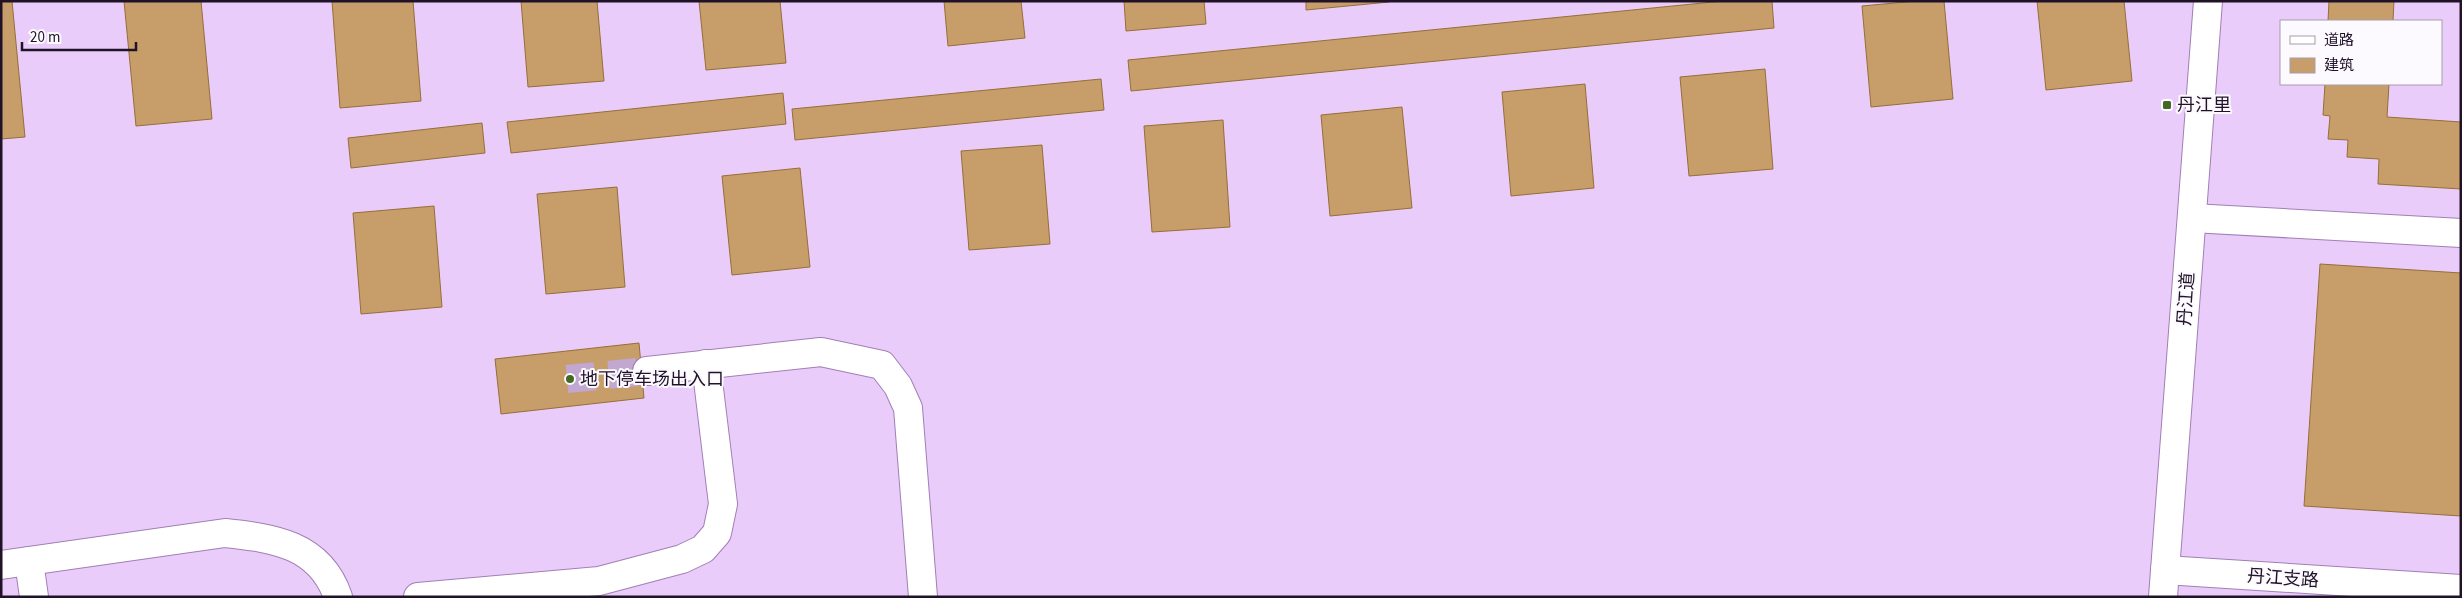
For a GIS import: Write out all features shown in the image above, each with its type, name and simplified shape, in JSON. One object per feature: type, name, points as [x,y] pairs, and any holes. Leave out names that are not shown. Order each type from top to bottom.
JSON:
[{"type":"street","name":"丹江道","points":[[2200,219],[2208,1]]},
{"type":"street","name":"丹江道","points":[[2172,584],[2200,219],[2223,1]]},
{"type":"street","points":[[2200,219],[2461,233]]},
{"type":"street","points":[[647,370],[822,352],[882,365],[898,386],[908,408],[923,597]]},
{"type":"street","points":[[418,597],[600,589],[682,559],[703,549],[717,533],[722,504],[706,364]]},
{"type":"street","points":[[1,565],[225,533],[260,536],[288,543],[314,560],[334,583],[338,597]]},
{"type":"street","points":[[29,561],[34,597]]},
{"type":"street","name":"丹江支路","points":[[2172,584],[2461,590]]},
{"type":"building","points":[[1,1],[12,1],[25,137],[1,139]]},
{"type":"building","points":[[124,1],[201,1],[212,119],[136,126]]},
{"type":"building","points":[[332,1],[413,1],[421,101],[340,108]]},
{"type":"building","points":[[521,1],[597,1],[604,81],[528,87]]},
{"type":"building","points":[[699,1],[780,1],[786,63],[706,70]]},
{"type":"building","points":[[944,1],[1021,1],[1025,38],[948,46]]},
{"type":"building","points":[[1124,1],[1204,1],[1206,24],[1126,31]]},
{"type":"building","points":[[1306,1],[1389,1],[1389,2],[1306,10]]},
{"type":"building","points":[[1723,1],[1772,1],[1774,28],[1131,91],[1128,60]]},
{"type":"building","points":[[1916,1],[1944,1],[1953,99],[1871,107],[1862,6]]},
{"type":"building","points":[[2037,1],[2124,1],[2132,81],[2046,90]]},
{"type":"building","points":[[2329,1],[2394,1],[2393,20],[2328,20]]},
{"type":"building","points":[[1765,69],[1773,169],[1689,176],[1680,77]]},
{"type":"building","points":[[1101,79],[1104,110],[795,140],[792,109]]},
{"type":"building","points":[[1585,84],[1594,188],[1511,196],[1502,92]]},
{"type":"building","points":[[2325,85],[2389,85],[2387,117],[2461,122],[2461,189],[2378,184],[2379,159],[2347,157],[2348,140],[2328,139],[2330,116],[2323,115]]},
{"type":"building","points":[[783,93],[786,124],[511,153],[507,122]]},
{"type":"building","points":[[1402,107],[1412,208],[1330,216],[1321,115]]},
{"type":"building","points":[[1223,120],[1230,227],[1152,232],[1144,126]]},
{"type":"building","points":[[482,123],[485,153],[351,168],[348,138]]},
{"type":"building","points":[[1042,145],[1050,244],[969,250],[961,151]]},
{"type":"building","points":[[800,168],[810,267],[732,275],[722,176]]},
{"type":"building","points":[[617,187],[625,287],[546,294],[537,194]]},
{"type":"building","points":[[434,206],[442,307],[361,314],[353,213]]},
{"type":"building","points":[[2320,264],[2461,273],[2461,516],[2304,506]]},
{"type":"building","name":"地下停车场出入口","points":[[639,343],[644,398],[501,414],[495,359]]},
{"type":"tunnel","points":[[567,379],[647,371]]},
{"type":"place","name":"丹江里","points":[[2167,105]]},
{"type":"place","name":"地下停车场出入口","points":[[570,379]]}]
